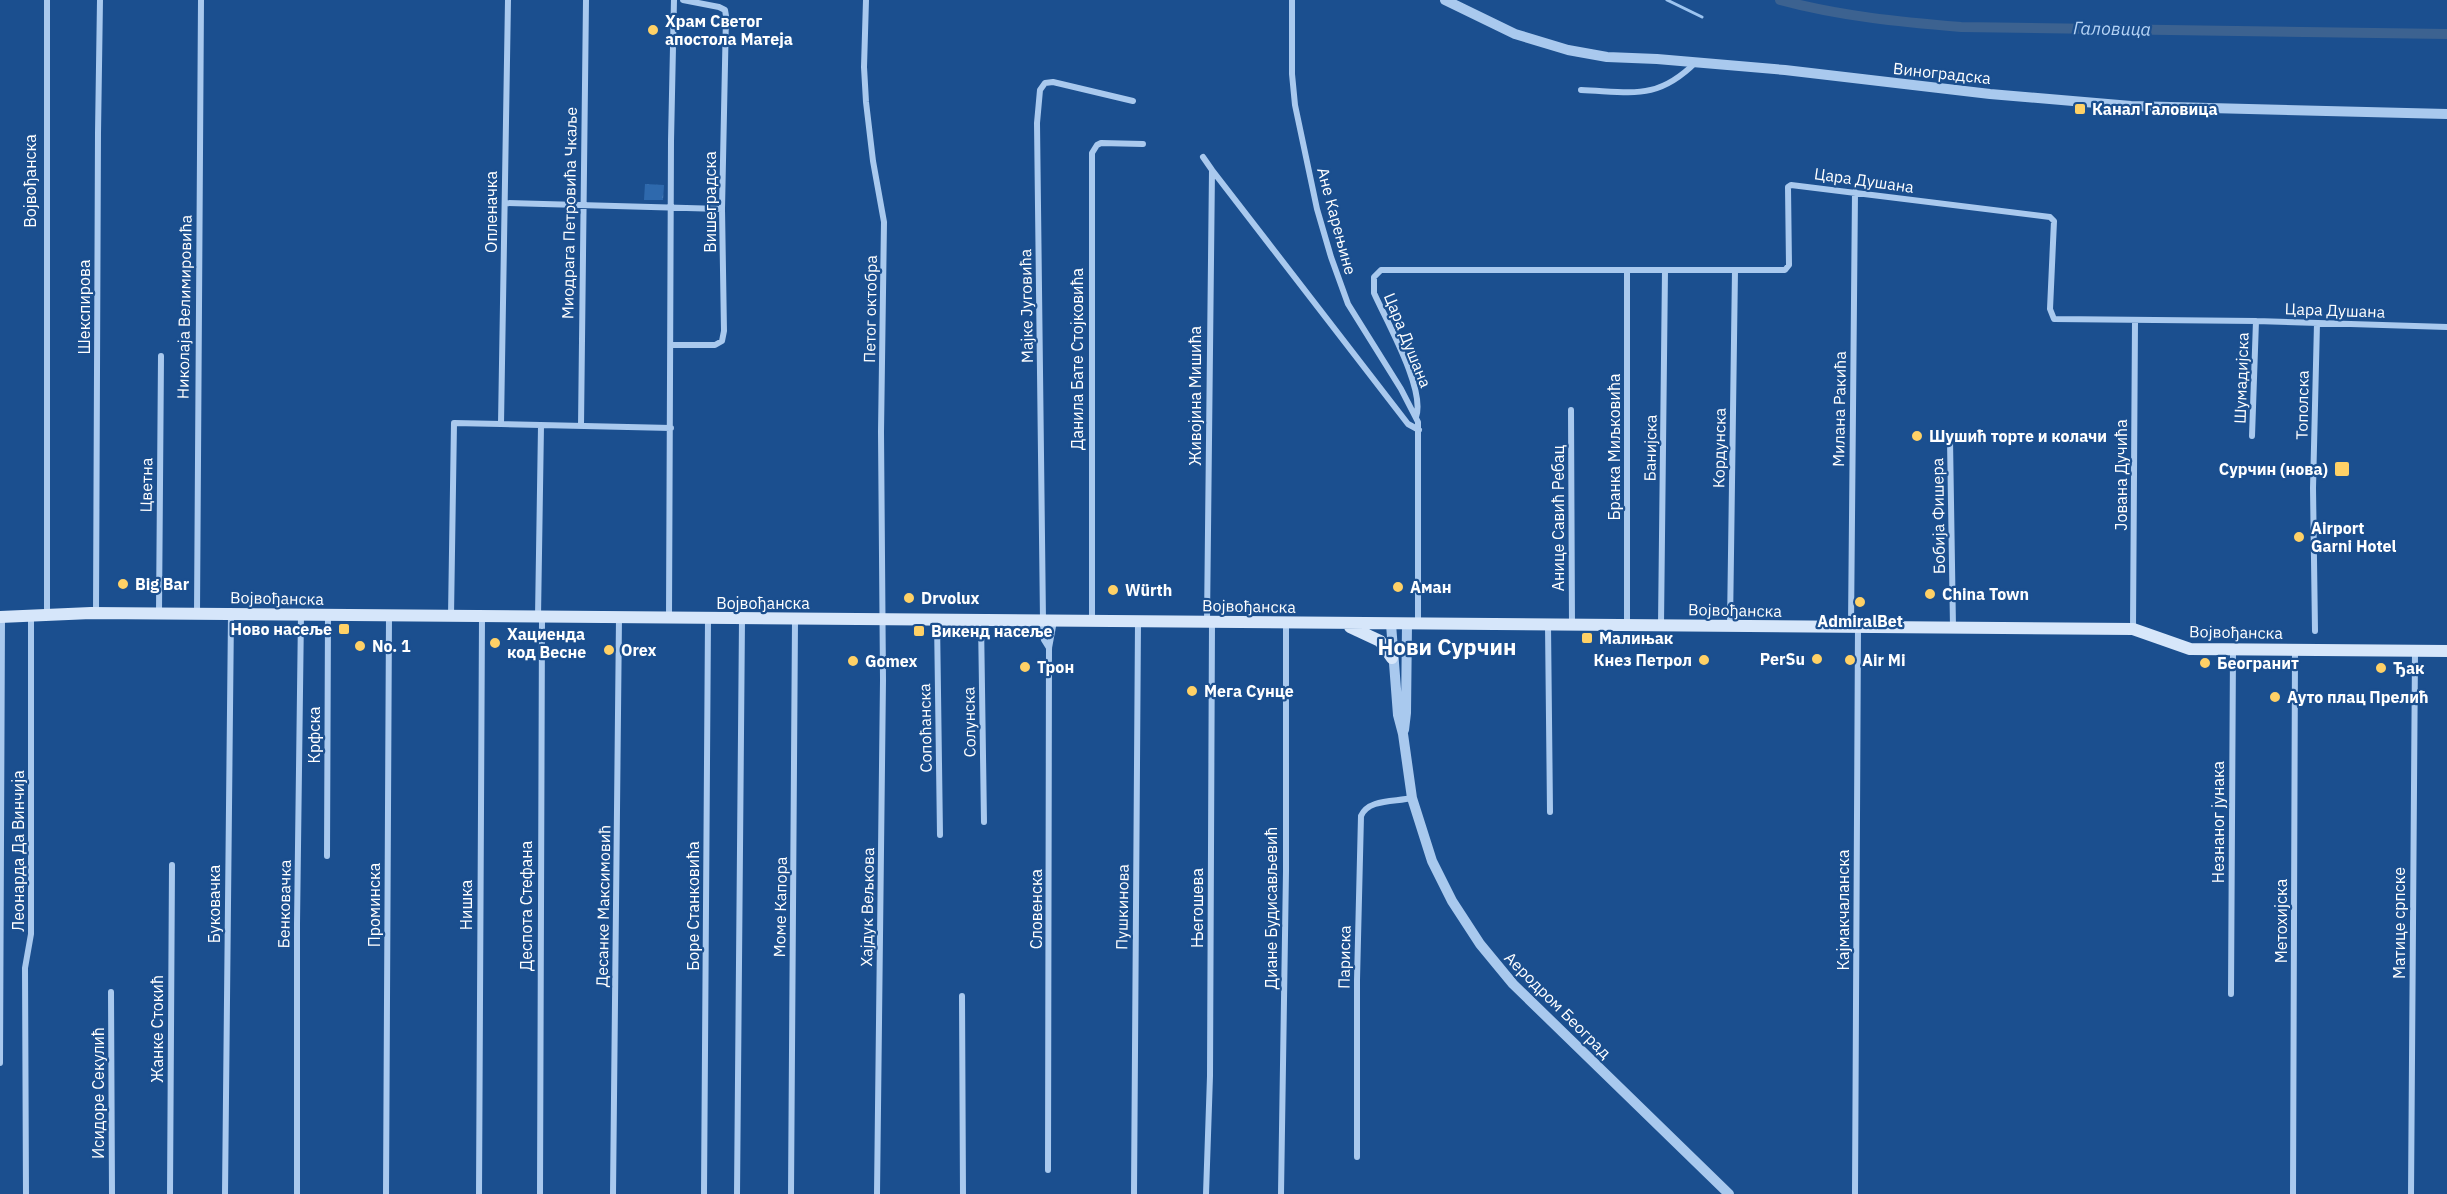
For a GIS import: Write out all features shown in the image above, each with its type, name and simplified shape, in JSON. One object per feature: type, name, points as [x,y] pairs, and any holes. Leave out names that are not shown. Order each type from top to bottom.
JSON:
[{"type":"main road","name":"Војвођанска","points":[[1,616],[197,613],[540,618],[2133,629],[2190,650],[2447,651]]},
{"type":"main road","points":[[1344,624],[1374,637],[1392,658]]},
{"type":"street","name":"Војвођанска","points":[[47,0],[47,614]]},
{"type":"street","name":"Шекспирова","points":[[96,613],[100,0]]},
{"type":"street","name":"Николаја Велимировића","points":[[197,613],[201,0]]},
{"type":"street","name":"Опленачка","points":[[501,424],[508,0]]},
{"type":"street","name":"Миодрага Петровића Чкаље","points":[[581,426],[586,0]]},
{"type":"street","points":[[669,618],[670,209],[675,0]]},
{"type":"street","name":"Вишеградска","points":[[671,345],[715,345],[722,341],[724,331],[722,209],[725,10],[683,0]]},
{"type":"street","name":"Петог октобра","points":[[866,0],[864,67],[866,102],[873,161],[884,222],[881,432],[882,620]]},
{"type":"street","name":"Ане Карењине","points":[[1292,0],[1292,74],[1295,105],[1330,257],[1348,303],[1416,417],[1419,430],[1412,624]]},
{"type":"street","name":"Виноградска","points":[[1445,0],[1503,29],[1568,50],[1607,57],[1696,62],[1990,94],[2131,106],[2447,114]]},
{"type":"street","points":[[1581,90],[1633,92],[1656,90],[1665,86],[1696,62]]},
{"type":"street","name":"Мајке Југовића","points":[[1046,621],[1037,123],[1040,90],[1045,83],[1053,82],[1133,101]]},
{"type":"street","name":"Данила Бате Стојковића","points":[[1092,621],[1092,153],[1097,145],[1106,142],[1143,144]]},
{"type":"street","points":[[1203,157],[1408,424],[1419,430]]},
{"type":"street","name":"Живојина Мишића","points":[[1210,622],[1212,170]]},
{"type":"street","name":"Цара Душана","points":[[1416,417],[1418,406],[1416,387],[1374,293],[1372,285],[1376,273],[1388,268],[1785,270],[1788,268],[1789,186],[1855,192],[2050,217],[2054,222],[2051,317],[2061,320],[2256,321],[2447,327]]},
{"type":"street","name":"Милана Ракића","points":[[1854,627],[1855,192]]},
{"type":"street","points":[[506,203],[722,209]]},
{"type":"street","name":"Бранка Миљковића","points":[[1627,270],[1627,626]]},
{"type":"street","name":"Банијска","points":[[1661,625],[1665,270]]},
{"type":"street","name":"Кордунска","points":[[1730,626],[1735,270]]},
{"type":"street","name":"Јована Дучића","points":[[2133,629],[2135,321]]},
{"type":"street","name":"Шумадијска","points":[[2252,436],[2256,321]]},
{"type":"street","name":"Тополска","points":[[2315,631],[2313,488],[2317,323]]},
{"type":"street","name":"Цветна","points":[[159,614],[161,356]]},
{"type":"street","name":"Анице Савић Ребац","points":[[1571,410],[1572,625]]},
{"type":"street","points":[[451,616],[454,423],[671,428]]},
{"type":"street","points":[[540,618],[541,426]]},
{"type":"street","name":"Бобија Фишера","points":[[1950,440],[1953,627]]},
{"type":"street","name":"Буковачка","points":[[225,1194],[231,614]]},
{"type":"street","name":"Бенковачка","points":[[297,1194],[297,924],[301,614]]},
{"type":"street","name":"Леонарда Да Винчија","points":[[26,1194],[25,968],[31,934],[31,615]]},
{"type":"street","name":"Крфска","points":[[327,856],[328,615]]},
{"type":"street","name":"Проминска","points":[[386,1194],[389,615]]},
{"type":"street","points":[[0,1063],[1,616]]},
{"type":"street","name":"Нишка","points":[[478,1194],[482,617]]},
{"type":"street","name":"Деспота Стефана","points":[[540,618],[540,1194]]},
{"type":"street","name":"Десанке Максимовић","points":[[613,1194],[619,618]]},
{"type":"street","name":"Боре Станковића","points":[[705,1194],[708,619]]},
{"type":"street","points":[[737,1194],[742,619]]},
{"type":"street","name":"Моме Капора","points":[[791,1194],[795,620]]},
{"type":"street","name":"Хајдук Вељкова","points":[[878,1194],[882,620]]},
{"type":"street","name":"Сопоћанска","points":[[937,620],[940,835]]},
{"type":"street","name":"Солунска","points":[[981,621],[984,822]]},
{"type":"street","name":"Словенска","points":[[1046,621],[1041,634],[1049,648]]},
{"type":"street","name":"Словенска","points":[[1046,621],[1049,648],[1048,1170]]},
{"type":"street","name":"Пушкинова","points":[[1134,1194],[1138,621]]},
{"type":"street","name":"Његошева","points":[[1206,1194],[1210,1065],[1210,622]]},
{"type":"street","name":"Диане Будисављевић","points":[[1281,1194],[1286,871],[1286,623]]},
{"type":"street","name":"Аеродром Београд","points":[[1391,624],[1398,715],[1412,798],[1438,876],[1459,912],[1498,967],[1729,1194]]},
{"type":"street","name":"Аеродром Београд","points":[[1403,734],[1407,713],[1412,624]]},
{"type":"street","points":[[1548,625],[1550,812]]},
{"type":"street","name":"Кајмакчаланска","points":[[1854,627],[1855,1194]]},
{"type":"street","name":"Метохијска","points":[[2293,1194],[2295,649]]},
{"type":"street","name":"Незнаног јунака","points":[[2231,994],[2233,650]]},
{"type":"street","name":"Матице српске","points":[[2410,1194],[2415,652]]},
{"type":"street","name":"Париска","points":[[1357,1157],[1357,980],[1361,816],[1364,808],[1370,804],[1412,798]]},
{"type":"street","name":"Жанке Стокић","points":[[170,1194],[172,865]]},
{"type":"street","name":"Исидоре Секулић","points":[[111,992],[112,1194]]},
{"type":"street","points":[[962,996],[963,1194]]},
{"type":"green space","points":[[645,184],[664,185],[663,200],[644,200]]},
{"type":"waterway","points":[[1667,0],[1702,17]]},
{"type":"waterway","name":"Галовица","points":[[1780,0],[1847,14],[1961,27],[2447,34]]},
{"type":"place","name":"Храм Светог апостола Матеја","points":[[653,30]]},
{"type":"place","name":"Канал Галовица","points":[[2080,109]]},
{"type":"place","name":"Шушић торте и колачи","points":[[1917,436]]},
{"type":"place","name":"Сурчин (нова)","points":[[2342,469]]},
{"type":"place","name":"Airport Garni Hotel","points":[[2299,537]]},
{"type":"place","name":"Big Bar","points":[[123,584]]},
{"type":"place","name":"Аман","points":[[1398,587]]},
{"type":"place","name":"Würth","points":[[1113,590]]},
{"type":"place","name":"China Town","points":[[1930,594]]},
{"type":"place","name":"Drvolux","points":[[909,598]]},
{"type":"place","name":"AdmiralBet","points":[[1860,602]]},
{"type":"place","name":"Ново насеље","points":[[344,629]]},
{"type":"place","name":"Викенд насеље","points":[[919,631]]},
{"type":"place","name":"Малињак","points":[[1587,638]]},
{"type":"place","name":"Хациенда код Весне","points":[[495,643]]},
{"type":"place","name":"No. 1","points":[[360,646]]},
{"type":"place","name":"Orex","points":[[609,650]]},
{"type":"place","name":"PerSu","points":[[1817,659]]},
{"type":"place","name":"Кнез Петрол","points":[[1704,660]]},
{"type":"place","name":"Air Mi","points":[[1850,660]]},
{"type":"place","name":"Gomex","points":[[853,661]]},
{"type":"place","name":"Београнит","points":[[2205,663]]},
{"type":"place","name":"Трон","points":[[1025,667]]},
{"type":"place","name":"Ђак","points":[[2381,668]]},
{"type":"place","name":"Мега Сунце","points":[[1192,691]]},
{"type":"place","name":"Ауто плац Прелић","points":[[2275,697]]},
{"type":"district","name":"Нови Сурчин","points":[[1447,647]]}]
